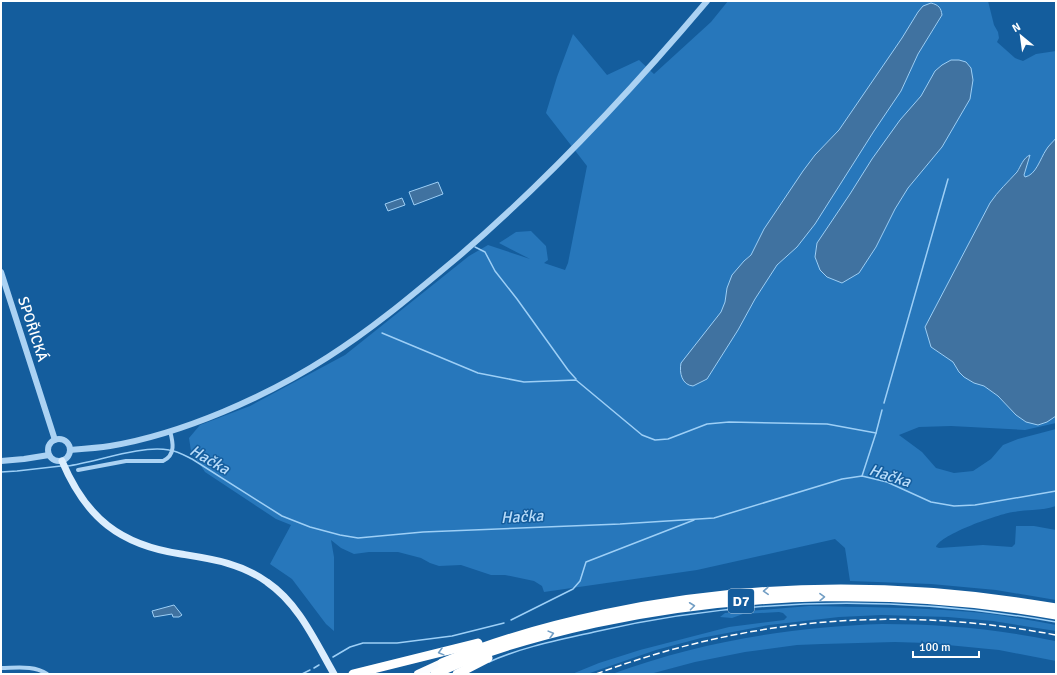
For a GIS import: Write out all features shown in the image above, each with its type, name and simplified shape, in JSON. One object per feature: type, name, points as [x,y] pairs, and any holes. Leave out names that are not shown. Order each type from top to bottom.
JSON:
[{"type":"highway","name":"D7","points":[[435,674],[469,659],[566,622],[658,604],[754,592],[809,589],[857,589],[952,594],[1010,600],[1056,608]]},
{"type":"highway","name":"D7","points":[[442,663],[492,643],[534,634],[568,629],[659,611],[755,599],[857,596],[924,599],[979,604],[1056,615]]},
{"type":"highway","points":[[353,674],[439,653],[522,630],[534,634],[522,645],[491,656],[457,674]]},
{"type":"highway","points":[[418,674],[442,663]]},
{"type":"main road","points":[[62,461],[76,491],[90,509],[104,523],[124,537],[138,544],[164,551],[225,562],[246,570],[267,582],[284,596],[292,605],[308,628],[334,674]]},
{"type":"street","points":[[70,450],[112,446],[170,431],[229,409],[293,378],[347,344],[408,299],[507,213],[584,139],[632,88],[706,1]]},
{"type":"street","name":"SPOŘICKÁ","points":[[1,272],[2,281],[55,440]]},
{"type":"street","points":[[78,470],[126,461],[163,461],[171,456],[173,446],[170,431]]},
{"type":"street","points":[[55,440],[64,440],[70,450],[68,457],[62,461],[56,461],[49,455],[49,446],[55,440]]},
{"type":"street","points":[[1,461],[49,455]]},
{"type":"street","points":[[1,668],[33,668],[47,674]]},
{"type":"shaded area","points":[[728,1],[988,1],[994,25],[998,32],[999,38],[997,42],[1015,58],[1023,61],[1036,54],[1056,51],[1056,138],[1047,148],[1035,170],[1029,176],[1025,177],[1024,175],[1030,155],[1025,159],[1018,170],[990,203],[925,327],[931,347],[953,362],[959,372],[974,383],[984,386],[998,396],[1016,415],[1026,422],[1053,419],[1056,416],[1056,423],[1025,430],[951,426],[919,427],[899,435],[922,452],[936,468],[954,473],[973,471],[991,459],[1003,445],[1018,439],[1056,429],[1056,506],[1045,509],[1024,510],[996,516],[971,525],[948,536],[936,547],[983,545],[1012,547],[1015,544],[1016,526],[1034,526],[1056,530],[1056,600],[996,590],[931,584],[850,581],[845,548],[835,539],[697,570],[544,592],[542,586],[534,581],[505,575],[491,575],[461,565],[439,566],[421,558],[398,552],[369,552],[354,554],[341,548],[331,540],[334,557],[334,631],[326,624],[292,579],[270,564],[291,525],[276,519],[205,472],[191,451],[189,438],[200,425],[250,406],[345,355],[469,256],[488,245],[530,259],[499,243],[516,232],[531,231],[546,246],[548,260],[544,263],[565,270],[568,263],[587,166],[546,113],[557,77],[573,34],[607,75],[639,60],[654,74],[711,22]],"holes":[[[918,12],[942,16],[918,54],[901,91],[815,224],[797,247],[777,265],[707,379],[693,386],[721,312],[747,258],[751,255],[764,229],[815,155],[839,130]],[[966,62],[971,68],[970,99],[942,147],[908,188],[895,209],[876,247],[859,273],[842,283],[827,277],[820,270],[815,257],[817,243],[872,159],[921,96],[935,71]]]},
{"type":"shaded area","points":[[931,3],[939,7],[942,15],[918,54],[901,91],[815,224],[797,247],[777,265],[707,379],[693,386],[689,385],[682,378],[680,371],[681,363],[721,312],[732,275],[751,255],[764,229],[803,171],[815,155],[839,130],[918,12],[923,6]]},
{"type":"shaded area","points":[[951,60],[966,62],[971,68],[973,80],[970,99],[942,147],[908,188],[895,209],[876,247],[859,273],[842,283],[827,277],[820,270],[815,257],[817,243],[872,159],[900,120],[921,96],[935,71]]},
{"type":"shaded area","points":[[1056,138],[1056,416],[1047,422],[1038,425],[1026,422],[1016,415],[998,396],[984,386],[974,383],[964,377],[953,362],[931,347],[925,327],[990,203],[1017,172],[1024,160],[1030,155],[1024,175],[1025,177],[1029,176],[1035,170],[1047,148]]},
{"type":"shaded area","points":[[438,182],[443,194],[414,205],[409,192]]},
{"type":"shaded area","points":[[402,198],[405,205],[388,211],[385,204]]},
{"type":"shaded area","points":[[174,605],[182,615],[179,617],[173,617],[172,614],[154,617],[152,611]]},
{"type":"shaded area","points":[[809,606],[903,608],[971,612],[1008,616],[1056,625],[1056,631],[993,621],[948,617],[882,615],[839,617],[769,625],[701,638],[656,650],[587,674],[572,674],[599,663],[640,650],[729,627],[784,620],[787,617],[783,613],[779,612],[743,614],[732,618],[720,617],[725,613]]},
{"type":"shaded area","points":[[882,624],[969,628],[1012,633],[1056,641],[1056,661],[999,650],[927,643],[895,642],[822,644],[797,645],[745,652],[695,662],[650,674],[612,674],[678,653],[745,638],[813,629]]},
{"type":"waterway","points":[[884,403],[948,179]]},
{"type":"waterway","points":[[475,247],[485,252],[495,271],[576,379]]},
{"type":"waterway","points":[[382,333],[478,373],[524,382],[576,380],[642,435],[655,440],[668,439],[707,424],[729,422],[827,424],[876,433],[862,476]]},
{"type":"waterway","points":[[876,433],[882,410]]},
{"type":"waterway","name":"Hačka","points":[[67,466],[131,452],[157,449],[172,451],[192,459],[282,516],[310,527],[358,538],[423,532],[620,524],[714,518],[842,479],[862,476],[887,482],[931,502],[954,506],[975,505],[1056,491]]},
{"type":"waterway","name":"Hačka","points":[[1,472],[61,466]]},
{"type":"waterway","points":[[511,620],[573,589],[580,581],[586,562],[694,520]]},
{"type":"waterway","points":[[489,662],[514,652],[541,644],[651,620],[767,606],[883,604],[941,607],[998,613],[1056,622]]},
{"type":"waterway","points":[[333,657],[350,647],[363,643],[397,643],[452,636],[504,623]]},
{"type":"waterway","points":[[314,668],[319,665]]},
{"type":"waterway","points":[[302,674],[310,670]]},
{"type":"railway","points":[[596,674],[653,655],[710,640],[766,629],[823,622],[881,619],[938,621],[997,626],[1056,635]]}]
